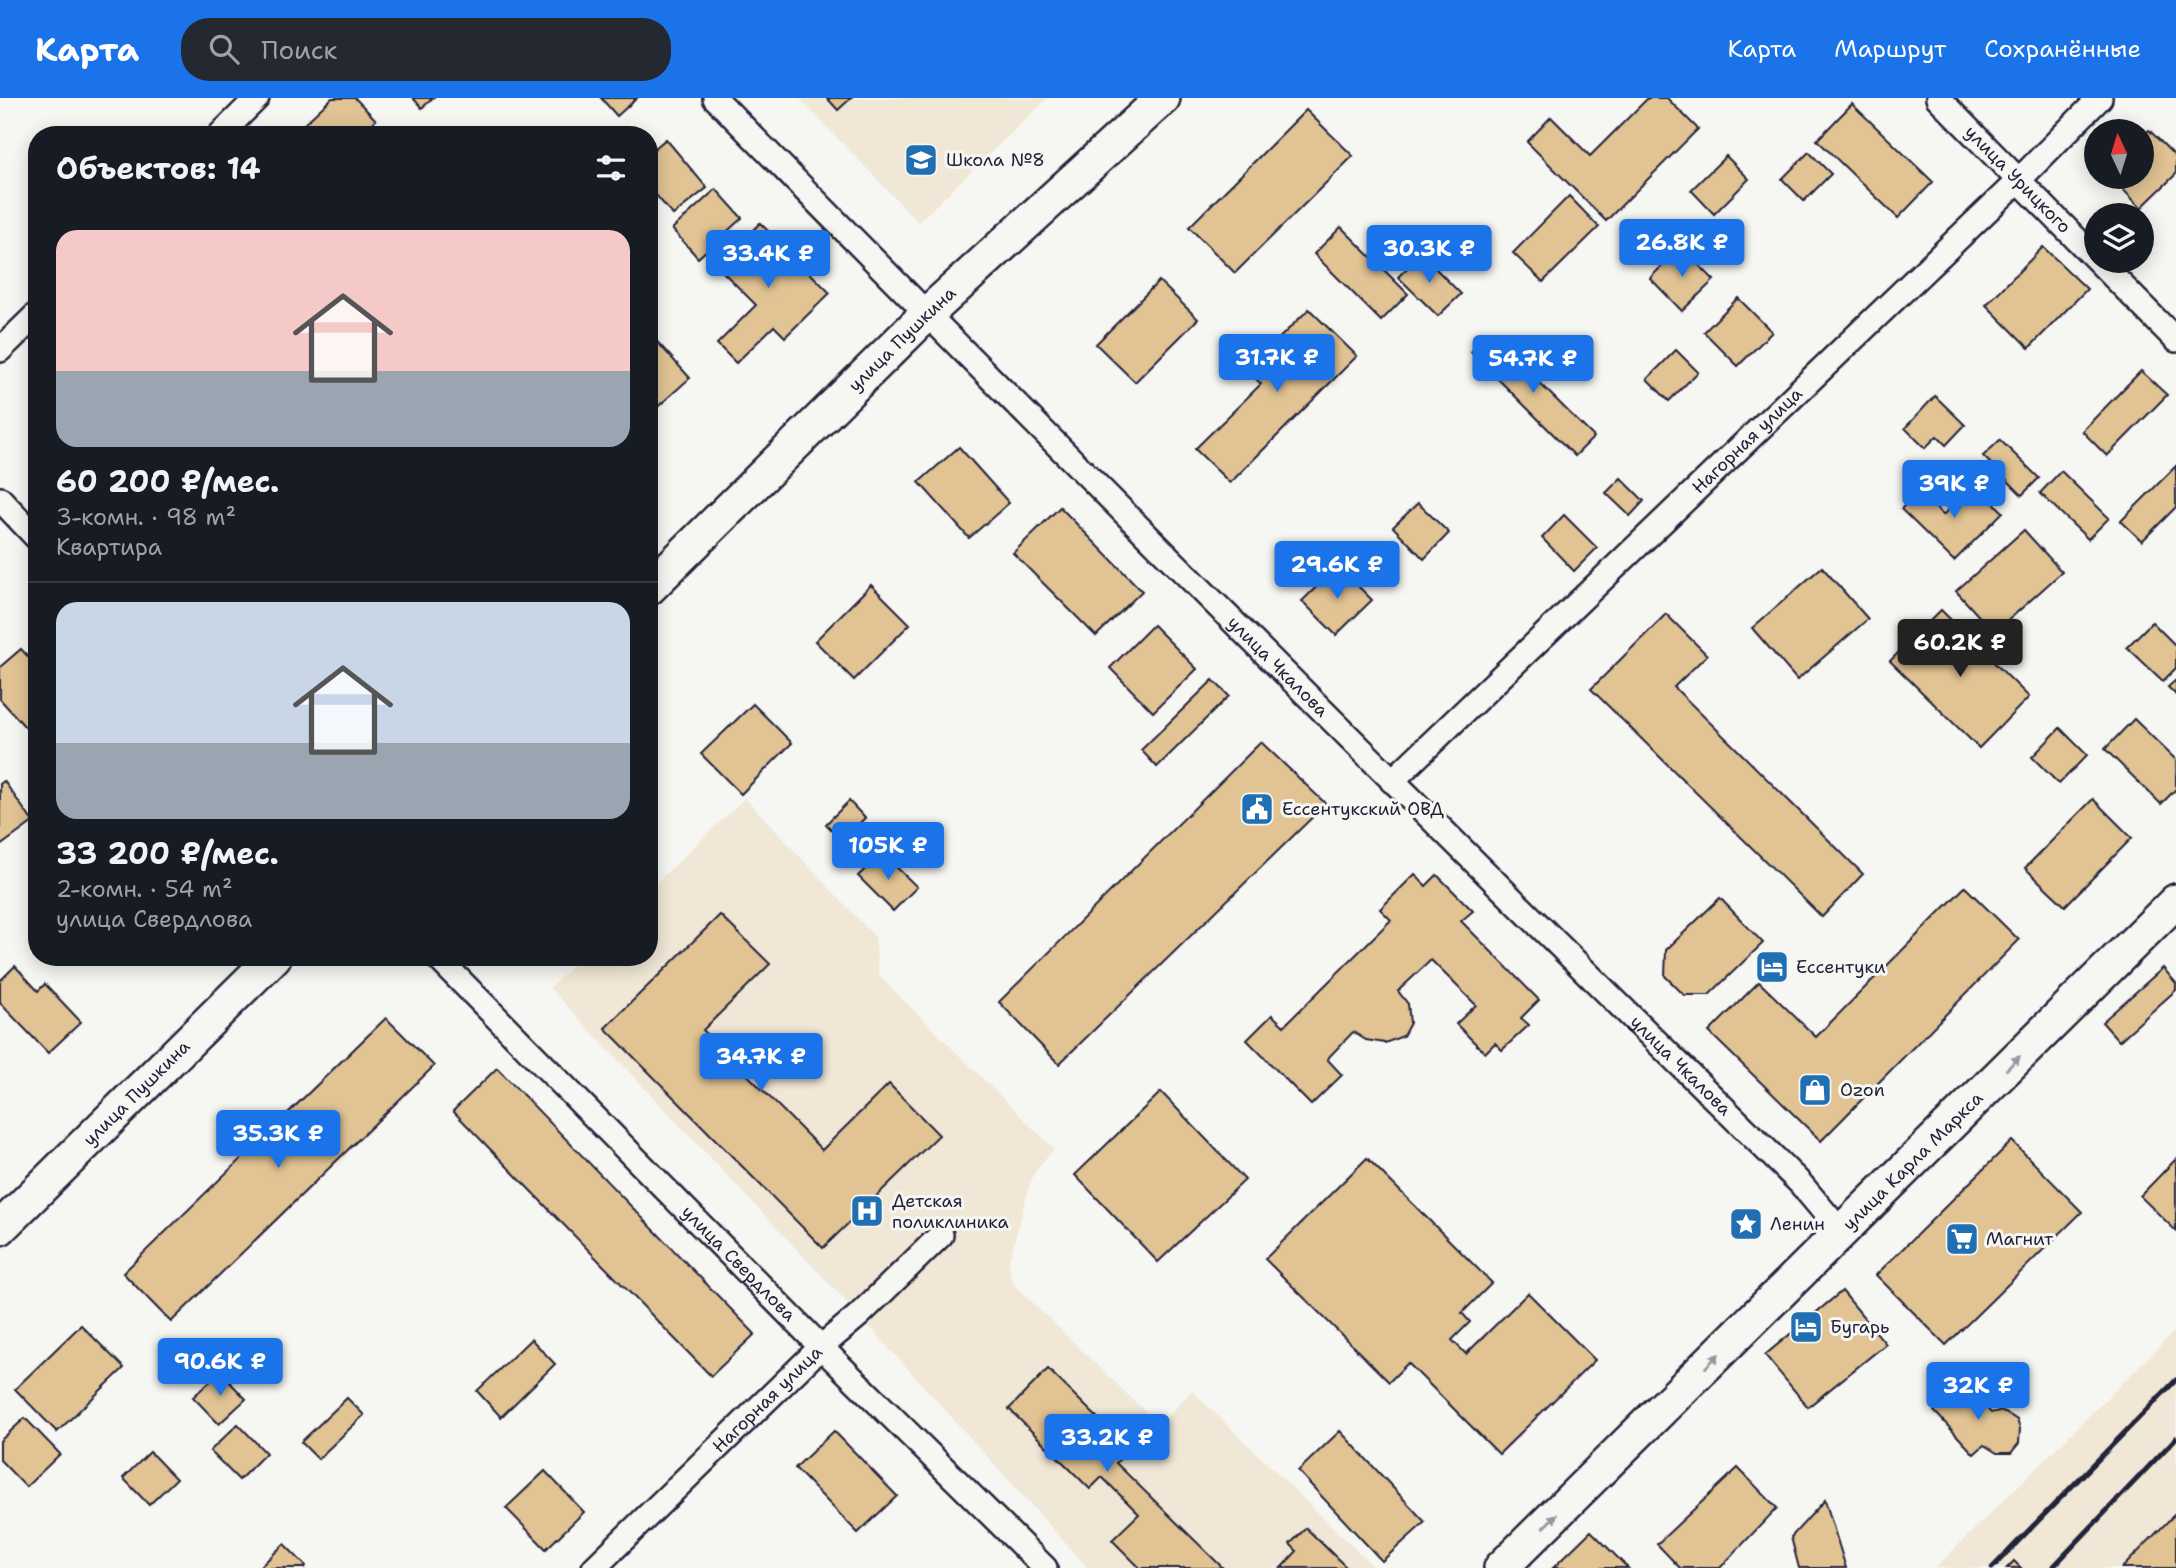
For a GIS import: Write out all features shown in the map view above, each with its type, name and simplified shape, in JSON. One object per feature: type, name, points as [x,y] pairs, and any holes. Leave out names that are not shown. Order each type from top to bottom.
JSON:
[{"type":"street","points":[[229,126],[257,98]]},
{"type":"street","name":"улица Чкалова","points":[[715,98],[1392,781],[1800,1183],[1842,1233]]},
{"type":"street","name":"улица Пушкина","points":[[658,578],[927,314],[1163,98]]},
{"type":"street","name":"улица Урицкого","points":[[1938,98],[2084,247]]},
{"type":"street","name":"Нагорная улица","points":[[1392,781],[2019,180],[2100,98]]},
{"type":"street","name":"улица Урицкого","points":[[2110,273],[2176,340]]},
{"type":"street","points":[[0,350],[28,323]]},
{"type":"street","points":[[0,499],[28,528]]},
{"type":"street","name":"улица Карла Маркса","points":[[1501,1568],[2176,901]]},
{"type":"street","name":"улица Пушкина","points":[[0,1228],[265,966]]},
{"type":"street","name":"улица Свердлова","points":[[446,966],[821,1347],[1045,1568]]},
{"type":"street","name":"Нагорная улица","points":[[594,1568],[821,1347],[859,1315],[941,1235]]},
{"type":"shaded area","name":"Школа №8","points":[[799,98],[1048,98],[918,222]]},
{"type":"shaded area","points":[[745,798],[875,937],[879,976],[1054,1149],[1034,1173],[1009,1261],[1010,1275],[1017,1288],[1159,1425],[1192,1391],[1375,1568],[1088,1568],[859,1315],[550,988],[572,966],[658,966],[658,881]]},
{"type":"shaded area","points":[[2176,1330],[2176,1513],[2122,1568],[1935,1568]]},
{"type":"building","points":[[332,98],[355,98],[376,120],[370,126],[302,126]]},
{"type":"building","points":[[413,98],[433,98],[422,108]]},
{"type":"building","points":[[601,98],[637,98],[617,116]]},
{"type":"building","points":[[827,98],[851,98],[838,110]]},
{"type":"building","points":[[1648,98],[1667,98],[1698,129],[1606,221],[1527,142],[1551,117],[1590,156]]},
{"type":"building","points":[[1852,104],[1933,182],[1898,218],[1817,140]]},
{"type":"building","points":[[1306,110],[1353,156],[1235,273],[1189,227]]},
{"type":"building","points":[[2154,135],[2176,157],[2176,174],[2146,203],[2136,203],[2123,189],[2154,189]]},
{"type":"building","points":[[666,139],[707,188],[673,215],[658,198],[658,146]]},
{"type":"building","points":[[1809,152],[1831,174],[1804,201],[1782,179]]},
{"type":"building","points":[[1726,156],[1749,179],[1714,214],[1691,190]]},
{"type":"building","points":[[716,189],[742,218],[698,258],[672,229]]},
{"type":"building","points":[[1569,196],[1599,227],[1543,282],[1513,253]]},
{"type":"building","points":[[760,223],[830,293],[785,337],[774,326],[736,363],[717,344],[756,305],[717,266]]},
{"type":"building","points":[[1341,227],[1408,294],[1381,321],[1314,254]]},
{"type":"building","points":[[1681,247],[1714,280],[1682,311],[1650,278]]},
{"type":"building","points":[[2043,247],[2087,289],[2029,348],[1986,305]]},
{"type":"building","points":[[1421,254],[1461,294],[1438,316],[1398,277]]},
{"type":"building","points":[[1159,281],[1198,319],[1135,382],[1096,344]]},
{"type":"building","points":[[1738,298],[1772,332],[1738,366],[1704,332]]},
{"type":"building","points":[[1309,309],[1357,356],[1230,483],[1195,449],[1261,384],[1247,370]]},
{"type":"building","points":[[1490,334],[1594,437],[1575,456],[1471,352]]},
{"type":"building","points":[[658,343],[690,378],[658,407]]},
{"type":"building","points":[[1676,350],[1698,372],[1669,401],[1647,379]]},
{"type":"building","points":[[2141,371],[2167,395],[2107,456],[2082,431]]},
{"type":"building","points":[[1935,396],[1965,425],[1946,445],[1937,436],[1925,448],[1905,428]]},
{"type":"building","points":[[2000,440],[2039,478],[2022,495],[1983,456]]},
{"type":"building","points":[[959,447],[1009,503],[969,538],[919,482]]},
{"type":"building","points":[[2176,466],[2176,507],[2142,541],[2121,521]]},
{"type":"building","points":[[2061,471],[2109,518],[2088,539],[2040,493]]},
{"type":"building","points":[[1621,478],[1644,501],[1630,516],[1606,493]]},
{"type":"building","points":[[1974,484],[2003,512],[1954,561],[1901,509],[1919,491],[1943,515]]},
{"type":"building","points":[[1418,503],[1449,533],[1424,559],[1393,527]]},
{"type":"building","points":[[1060,507],[1142,591],[1096,636],[1013,553]]},
{"type":"building","points":[[1564,515],[1597,548],[1574,571],[1542,538]]},
{"type":"building","points":[[2024,530],[2062,572],[1994,633],[1956,591]]},
{"type":"building","points":[[1338,566],[1372,600],[1336,635],[1302,601]]},
{"type":"building","points":[[1822,567],[1868,619],[1797,680],[1752,628]]},
{"type":"building","points":[[871,585],[910,624],[854,680],[815,641]]},
{"type":"building","points":[[1941,610],[2029,697],[1979,748],[1890,661]]},
{"type":"building","points":[[1666,614],[1707,655],[1674,687],[1863,874],[1822,917],[1591,689]]},
{"type":"building","points":[[2152,622],[2176,646],[2176,668],[2163,681],[2127,647]]},
{"type":"building","points":[[1153,625],[1197,669],[1153,712],[1110,668]]},
{"type":"building","points":[[21,649],[28,656],[26,728],[0,699],[0,667]]},
{"type":"building","points":[[1213,680],[1229,696],[1157,767],[1141,750]]},
{"type":"building","points":[[2176,680],[2176,695],[2168,687]]},
{"type":"building","points":[[753,704],[792,743],[741,794],[701,754]]},
{"type":"building","points":[[2134,719],[2176,760],[2176,789],[2161,804],[2105,749]]},
{"type":"building","points":[[2060,728],[2087,755],[2059,784],[2032,757]]},
{"type":"building","points":[[1261,742],[1326,804],[1059,1064],[999,1002]]},
{"type":"building","points":[[4,781],[28,815],[28,826],[0,846],[0,784]]},
{"type":"building","points":[[2093,799],[2132,838],[2065,906],[2025,868]]},
{"type":"building","points":[[849,801],[865,818],[842,840],[826,824]]},
{"type":"building","points":[[882,853],[917,887],[893,911],[858,876]]},
{"type":"building","points":[[1415,874],[1426,886],[1437,875],[1473,911],[1461,921],[1539,1000],[1521,1018],[1529,1025],[1502,1050],[1495,1043],[1485,1053],[1456,1024],[1476,1005],[1431,960],[1398,991],[1408,1004],[1410,1023],[1403,1036],[1385,1043],[1366,1040],[1353,1032],[1327,1059],[1342,1075],[1311,1105],[1247,1040],[1272,1015],[1284,1026],[1391,920],[1380,909]]},
{"type":"building","points":[[1965,887],[2019,940],[1821,1141],[1709,1032],[1759,982],[1816,1037]]},
{"type":"building","points":[[1720,898],[1763,943],[1709,995],[1684,995],[1665,976],[1666,950]]},
{"type":"building","points":[[720,915],[770,964],[703,1030],[822,1150],[889,1084],[939,1135],[823,1248],[605,1028]]},
{"type":"building","points":[[15,966],[38,991],[45,984],[81,1022],[48,1053],[0,1003],[0,981]]},
{"type":"building","points":[[2163,968],[2176,983],[2176,990],[2119,1041],[2102,1022]]},
{"type":"building","points":[[386,1018],[434,1066],[171,1322],[123,1273]]},
{"type":"building","points":[[497,1068],[755,1334],[711,1376],[453,1111]]},
{"type":"building","points":[[1161,1092],[1245,1180],[1158,1262],[1075,1175]]},
{"type":"building","points":[[2012,1141],[2082,1212],[1946,1345],[1876,1275]]},
{"type":"building","points":[[1367,1158],[1492,1283],[1462,1313],[1470,1322],[1452,1340],[1466,1354],[1528,1293],[1595,1360],[1499,1454],[1408,1363],[1389,1382],[1265,1259]]},
{"type":"building","points":[[2176,1159],[2176,1231],[2140,1196]]},
{"type":"building","points":[[1842,1291],[1886,1344],[1808,1407],[1765,1355]]},
{"type":"building","points":[[81,1325],[124,1368],[57,1432],[15,1389]]},
{"type":"building","points":[[531,1339],[555,1364],[501,1417],[477,1391]]},
{"type":"building","points":[[1048,1369],[1129,1449],[1116,1463],[1223,1568],[1140,1568],[1112,1540],[1139,1514],[1102,1477],[1090,1489],[1009,1409]]},
{"type":"building","points":[[220,1372],[246,1399],[219,1424],[193,1397]]},
{"type":"building","points":[[1963,1381],[1991,1413],[1999,1411],[2017,1420],[2020,1429],[2019,1443],[2011,1453],[1997,1453],[1984,1445],[1974,1454],[1934,1411]]},
{"type":"building","points":[[347,1398],[364,1415],[318,1459],[301,1442]]},
{"type":"building","points":[[25,1418],[60,1454],[26,1487],[0,1460],[0,1441]]},
{"type":"building","points":[[238,1424],[266,1453],[239,1480],[210,1451]]},
{"type":"building","points":[[834,1431],[897,1496],[858,1533],[795,1468]]},
{"type":"building","points":[[1340,1431],[1425,1522],[1382,1561],[1298,1471]]},
{"type":"building","points":[[150,1452],[176,1479],[149,1505],[123,1478]]},
{"type":"building","points":[[1738,1468],[1777,1508],[1720,1568],[1680,1568],[1657,1544]]},
{"type":"building","points":[[545,1471],[584,1512],[546,1549],[506,1508]]},
{"type":"building","points":[[1825,1500],[1846,1568],[1799,1568],[1791,1537]]},
{"type":"building","points":[[2176,1513],[2176,1568],[2122,1568]]},
{"type":"building","points":[[1306,1528],[1347,1568],[1281,1568],[1297,1551],[1290,1544]]},
{"type":"building","points":[[1591,1531],[1628,1568],[1553,1568]]},
{"type":"building","points":[[284,1544],[306,1566],[304,1568],[259,1568]]},
{"type":"building","points":[[2014,1561],[2021,1568],[2007,1568]]},
{"type":"railway","points":[[1992,1568],[2176,1380]]},
{"type":"railway","points":[[2052,1568],[2176,1438]]},
{"type":"place","name":"Школа №8","points":[[921,160]]},
{"type":"place","name":"Ессентукский ОВД","points":[[1257,809]]},
{"type":"place","name":"Ессентуки","points":[[1772,967]]},
{"type":"place","name":"Ozon","points":[[1815,1090]]},
{"type":"place","name":"Детская поликлиника","points":[[867,1211]]},
{"type":"place","name":"Ленин","points":[[1746,1224]]},
{"type":"place","name":"Магнит","points":[[1962,1239]]},
{"type":"place","name":"Бугарь","points":[[1806,1327]]}]
